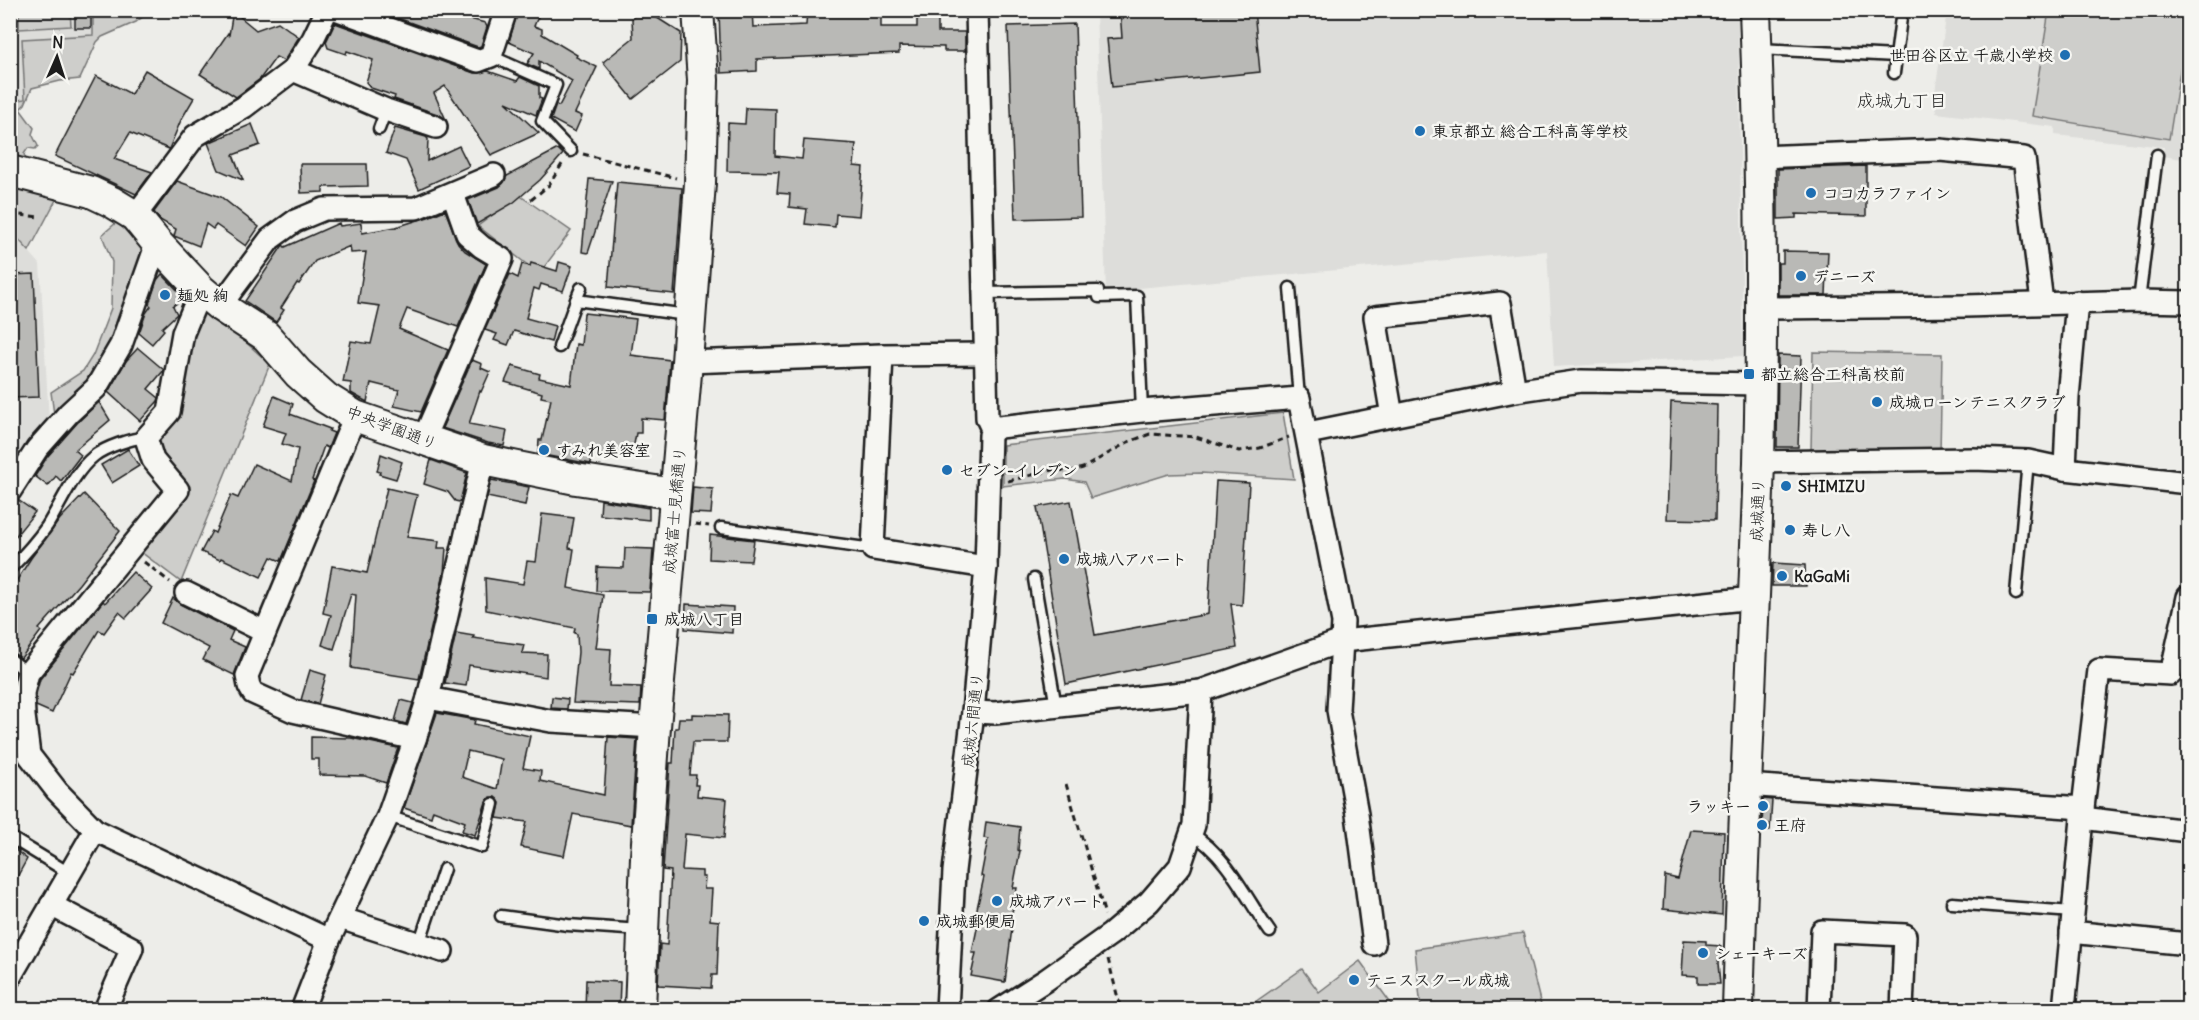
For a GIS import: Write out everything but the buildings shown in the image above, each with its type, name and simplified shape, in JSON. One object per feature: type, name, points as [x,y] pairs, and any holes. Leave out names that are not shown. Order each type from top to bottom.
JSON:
[{"type":"street","points":[[135,216],[195,136],[243,107],[293,70],[314,39],[327,10]]},
{"type":"street","points":[[338,10],[478,61],[491,56],[506,10]]},
{"type":"street","name":"成城富士見橋通り","points":[[639,1010],[656,728],[700,183],[703,80],[698,10]]},
{"type":"street","name":"成城六間通り","points":[[947,1010],[954,871],[974,712],[986,567],[990,435],[993,431],[987,418],[977,10]]},
{"type":"street","name":"成城通り","points":[[1737,1010],[1759,462],[1760,157],[1755,10]]},
{"type":"street","points":[[293,70],[383,119],[436,127]]},
{"type":"street","points":[[1760,157],[1940,150],[2024,158],[2042,302]]},
{"type":"street","name":"中央学園通り","points":[[10,171],[91,192],[112,201],[135,216],[157,243],[211,298],[266,336],[298,373],[326,398],[355,416],[483,460],[576,479],[675,494]]},
{"type":"street","points":[[329,940],[95,830],[57,791],[30,755],[23,693],[28,673],[178,490],[153,460],[146,438],[169,412],[183,333],[211,298],[270,239],[295,221],[324,209],[416,208],[494,175]]},
{"type":"street","points":[[423,440],[502,259],[482,248],[468,234],[453,194]]},
{"type":"street","points":[[10,491],[37,448],[96,388],[121,345],[157,243]]},
{"type":"street","points":[[1761,308],[1966,306],[2042,302],[2188,302]]},
{"type":"street","points":[[2065,469],[2068,397],[2077,302]]},
{"type":"street","points":[[1392,416],[1375,317],[1500,303],[1515,391]]},
{"type":"street","points":[[687,362],[986,354]]},
{"type":"street","points":[[882,355],[873,549],[986,567]]},
{"type":"street","points":[[1301,434],[1515,391],[1581,381],[1760,384]]},
{"type":"street","points":[[993,431],[999,427],[1142,411],[1299,398],[1301,434],[1343,622],[1338,710],[1357,814],[1374,944]]},
{"type":"street","points":[[355,416],[248,676],[249,687],[253,693],[293,711],[415,739]]},
{"type":"street","points":[[1759,462],[1973,459],[2028,461],[2065,469],[2188,483]]},
{"type":"street","points":[[303,1010],[329,940],[388,816],[415,739],[428,698],[483,460]]},
{"type":"street","points":[[186,593],[265,633]]},
{"type":"street","points":[[2064,1010],[2082,813],[2099,670],[2171,674],[2188,597]]},
{"type":"street","points":[[974,712],[995,713],[1201,691],[1342,641],[1753,598]]},
{"type":"street","points":[[999,1010],[1110,934],[1149,902],[1180,866],[1194,825],[1201,691]]},
{"type":"street","points":[[428,698],[551,721],[656,728]]},
{"type":"street","points":[[1745,784],[2082,813],[2188,831]]},
{"type":"street","points":[[10,977],[17,953],[51,905],[95,830]]},
{"type":"street","points":[[51,905],[132,948],[105,1010]]},
{"type":"street","points":[[340,918],[442,951]]},
{"type":"street","points":[[2072,922],[2188,944]]},
{"type":"street","points":[[1819,1010],[1822,931],[1905,935],[1902,1010]]},
{"type":"lane","points":[[1894,73],[1902,10]]},
{"type":"lane","points":[[1756,49],[1896,56]]},
{"type":"lane","points":[[491,56],[556,85],[542,121],[571,151]]},
{"type":"lane","points":[[2139,301],[2157,155]]},
{"type":"lane","points":[[559,346],[581,288]]},
{"type":"lane","points":[[1290,288],[1299,398]]},
{"type":"lane","points":[[984,293],[1098,291],[1099,297],[1137,296],[1142,411]]},
{"type":"lane","points":[[576,300],[690,316]]},
{"type":"lane","points":[[10,569],[45,528],[79,474],[94,456],[136,437],[146,438]]},
{"type":"lane","points":[[2016,594],[2028,461]]},
{"type":"lane","points":[[721,528],[873,549]]},
{"type":"lane","points":[[1034,579],[1056,707]]},
{"type":"lane","points":[[10,659],[28,673]]},
{"type":"lane","points":[[388,816],[482,847],[493,804]]},
{"type":"lane","points":[[1191,833],[1215,853],[1243,887],[1246,898],[1270,932]]},
{"type":"lane","points":[[10,837],[69,873]]},
{"type":"lane","points":[[419,944],[444,869]]},
{"type":"lane","points":[[1952,903],[2072,922]]},
{"type":"lane","points":[[501,916],[568,925],[643,930]]},
{"type":"path","points":[[531,200],[549,185],[571,151],[700,183]]},
{"type":"path","points":[[10,214],[40,217]]},
{"type":"path","points":[[1000,481],[1056,470],[1069,472],[1083,468],[1128,442],[1150,434],[1196,437],[1233,450],[1246,451],[1301,434]]},
{"type":"path","points":[[128,551],[186,593]]},
{"type":"path","points":[[1066,784],[1110,934],[1106,953],[1121,1010]]},
{"type":"shaded area","points":[[11,11],[93,11],[93,35],[22,39],[25,100],[11,101]]},
{"type":"shaded area","points":[[19,11],[70,11],[71,26],[19,29]]},
{"type":"shaded area","points":[[93,11],[150,11],[136,22],[102,37],[97,42],[80,79],[32,88],[25,104],[20,109],[34,128],[32,134],[38,146],[35,149],[28,148],[24,154],[26,162],[11,159],[11,101],[25,99],[22,39],[93,35]]},
{"type":"shaded area","name":"東京都立 総合工科高等学校","points":[[1096,11],[1738,11],[1743,356],[1554,367],[1547,251],[1106,291]]},
{"type":"shaded area","name":"世田谷区立 千歳小学校","points":[[1947,11],[2188,11],[2188,160],[2163,156],[2164,147],[2055,135],[2055,127],[1936,113],[1934,99]]},
{"type":"shaded area","points":[[2049,11],[2188,11],[2169,139],[2032,116]]},
{"type":"shaded area","points":[[11,184],[58,196],[29,251],[11,231]]},
{"type":"shaded area","points":[[519,195],[571,231],[539,274],[478,226]]},
{"type":"shaded area","points":[[117,222],[143,248],[112,346],[91,384],[54,414],[51,392],[83,371],[93,355],[111,308],[112,262],[102,235]]},
{"type":"shaded area","points":[[11,231],[40,264],[49,421],[11,465]]},
{"type":"shaded area","points":[[200,309],[240,337],[270,364],[181,582],[137,549],[186,490],[153,441]]},
{"type":"shaded area","name":"成城ローンテニスクラブ","points":[[1813,352],[1942,354],[1940,452],[1811,450]]},
{"type":"shaded area","points":[[1283,413],[1294,479],[1201,473],[1169,474],[1091,498],[1084,482],[1065,479],[1003,486],[1003,445]]},
{"type":"shaded area","points":[[1523,933],[1542,1009],[1421,1009],[1415,949]]},
{"type":"shaded area","name":"テニススクール成城","points":[[1360,961],[1395,1009],[1245,1009],[1302,969],[1319,992]]},
{"type":"place","name":"世田谷区立 千歳小学校","points":[[2065,55]]},
{"type":"place","name":"東京都立 総合工科高等学校","points":[[1420,131]]},
{"type":"place","name":"ココカラファイン","points":[[1811,193]]},
{"type":"place","name":"デニーズ","points":[[1801,276]]},
{"type":"place","name":"麺処 絢","points":[[165,295]]},
{"type":"place","name":"都立総合工科高校前","points":[[1749,374]]},
{"type":"place","name":"成城ローンテニスクラブ","points":[[1877,402]]},
{"type":"place","name":"すみれ美容室","points":[[544,450]]},
{"type":"place","name":"セブン-イレブン","points":[[947,470]]},
{"type":"place","name":"SHIMIZU","points":[[1786,486]]},
{"type":"place","name":"寿し八","points":[[1790,530]]},
{"type":"place","name":"成城八アパート","points":[[1064,559]]},
{"type":"place","name":"KaGaMi","points":[[1782,576]]},
{"type":"place","name":"成城八丁目","points":[[652,619]]},
{"type":"place","name":"ラッキー","points":[[1763,806]]},
{"type":"place","name":"王府","points":[[1762,825]]},
{"type":"place","name":"成城アパート","points":[[997,901]]},
{"type":"place","name":"成城郵便局","points":[[924,921]]},
{"type":"place","name":"シェーキーズ","points":[[1703,953]]},
{"type":"place","name":"テニススクール成城","points":[[1354,980]]},
{"type":"district","name":"成城九丁目","points":[[1902,101]]}]
